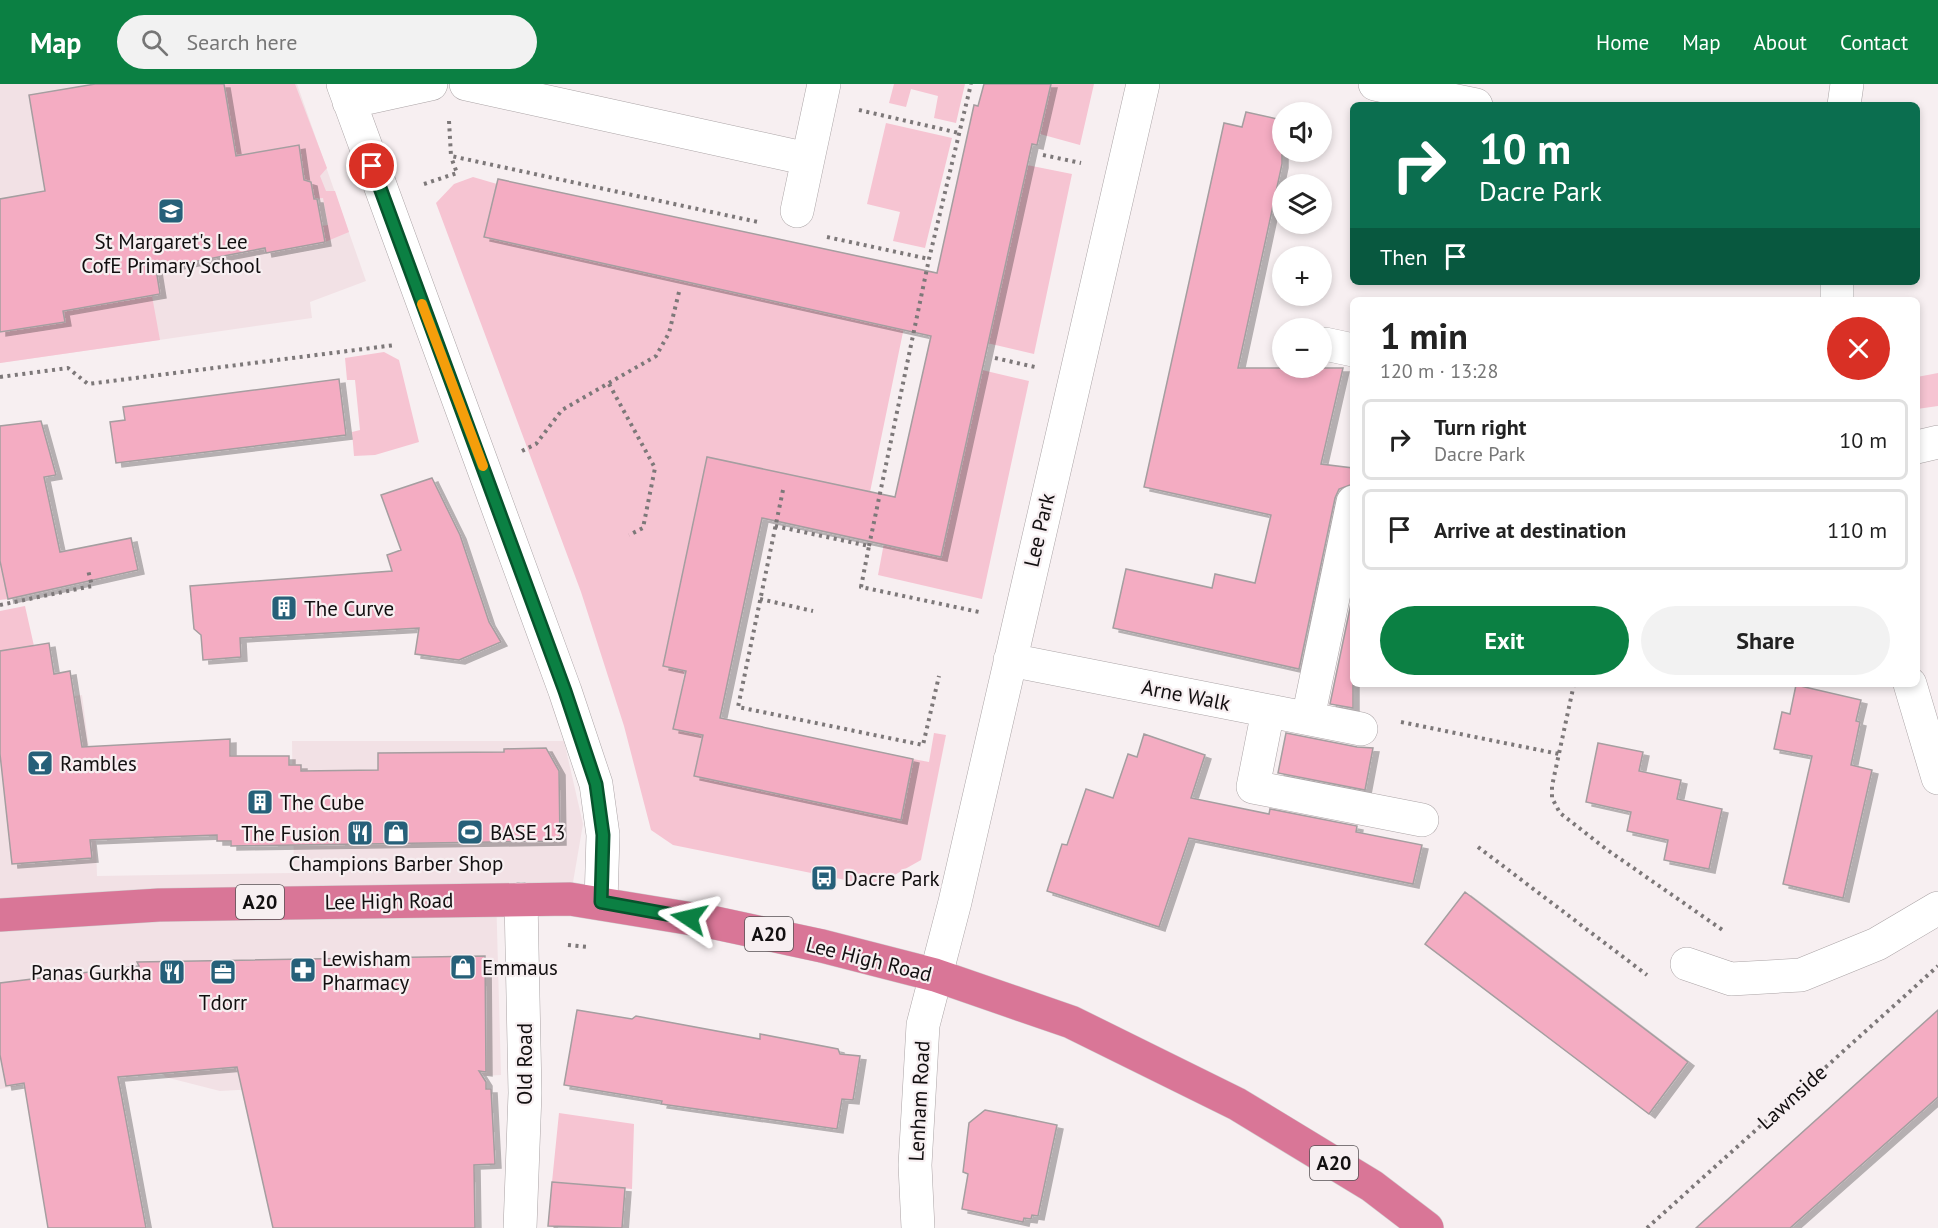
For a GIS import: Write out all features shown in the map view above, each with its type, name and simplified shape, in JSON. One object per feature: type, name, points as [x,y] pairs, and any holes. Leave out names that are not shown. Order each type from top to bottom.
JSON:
[{"type":"highway","name":"Lee High Road","points":[[0,915],[159,905],[521,899],[601,902],[744,929],[935,975],[1071,1022],[1237,1104],[1371,1185],[1427,1228]]},
{"type":"street","points":[[430,84],[346,93],[565,691],[596,784],[603,835],[601,902]]},
{"type":"street","points":[[466,84],[808,159]]},
{"type":"street","name":"Lee Park","points":[[935,975],[955,902],[1143,84]]},
{"type":"street","points":[[1375,84],[1462,102]]},
{"type":"street","points":[[1844,102],[1847,84]]},
{"type":"street","points":[[797,211],[822,92]]},
{"type":"street","points":[[1920,446],[1938,442]]},
{"type":"street","points":[[1308,718],[1350,516]]},
{"type":"street","name":"Arne Walk","points":[[1010,660],[1361,729]]},
{"type":"street","points":[[1911,687],[1938,778]]},
{"type":"street","points":[[1268,711],[1253,787],[1422,820]]},
{"type":"street","name":"Old Road","points":[[520,1228],[525,1093],[521,899]]},
{"type":"street","points":[[1687,964],[1731,979],[1800,975],[1877,944],[1938,908]]},
{"type":"street","name":"Lenham Road","points":[[918,1228],[915,1165],[922,1036],[935,975]]},
{"type":"path","points":[[970,84],[929,259],[861,587],[987,614]]},
{"type":"path","points":[[822,92],[959,133]]},
{"type":"path","points":[[417,187],[457,173],[451,156],[449,115]]},
{"type":"path","points":[[1043,155],[1082,163]]},
{"type":"path","points":[[451,156],[766,224]]},
{"type":"path","points":[[824,237],[929,259]]},
{"type":"path","points":[[518,452],[536,444],[562,410],[656,356],[669,333],[679,292]]},
{"type":"path","points":[[0,377],[68,368],[88,384],[398,345]]},
{"type":"path","points":[[995,358],[1038,368]]},
{"type":"path","points":[[609,384],[655,468],[643,528],[629,536]]},
{"type":"path","points":[[783,490],[738,707],[923,745],[939,676]]},
{"type":"path","points":[[775,526],[869,546]]},
{"type":"path","points":[[0,605],[92,586],[88,570]]},
{"type":"path","points":[[760,599],[813,611]]},
{"type":"path","points":[[1573,687],[1552,798],[1560,813],[1606,849],[1731,935]]},
{"type":"path","points":[[1361,729],[1374,717],[1559,754]]},
{"type":"path","points":[[1478,847],[1658,983],[1687,964]]},
{"type":"path","name":"Lawnside","points":[[1647,1228],[1938,966]]},
{"type":"shaded area","name":"St Margaret's Lee CofE Primary School","points":[[0,84],[297,84],[366,281],[310,302],[312,318],[0,363]]},
{"type":"shaded area","points":[[224,84],[295,84],[327,168],[320,176],[326,191],[335,191],[349,232],[325,242],[322,226],[328,225],[323,198],[314,199],[311,182],[304,180],[298,145],[207,161],[203,134],[232,130]]},
{"type":"shaded area","points":[[894,84],[965,84],[956,123],[934,118],[938,96],[911,89],[906,107],[889,103]]},
{"type":"shaded area","points":[[1051,84],[1094,84],[1080,145],[1040,134]]},
{"type":"shaded area","points":[[886,123],[952,138],[925,248],[893,241],[900,212],[867,204]]},
{"type":"shaded area","points":[[1027,165],[1072,174],[1034,354],[987,343]]},
{"type":"shaded area","points":[[473,177],[497,184],[485,237],[885,325],[916,269],[870,492],[707,458],[663,665],[685,670],[674,729],[703,735],[694,775],[900,819],[913,759],[929,762],[934,733],[946,735],[921,860],[875,886],[673,845],[651,830],[624,726],[581,592],[436,203],[454,184]]},
{"type":"shaded area","points":[[123,290],[125,301],[152,296],[160,340],[0,363],[0,332],[64,322],[61,301]]},
{"type":"shaded area","points":[[384,352],[399,360],[419,442],[375,455],[354,456],[352,432],[360,430],[355,380],[347,380],[345,358]]},
{"type":"shaded area","points":[[982,370],[1029,381],[982,599],[878,575],[884,543]]},
{"type":"shaded area","points":[[1938,373],[1938,406],[1920,409],[1920,376]]},
{"type":"shaded area","points":[[0,561],[8,599],[0,600]]},
{"type":"shaded area","points":[[25,606],[34,646],[0,651],[0,611]]},
{"type":"shaded area","points":[[82,695],[94,786],[97,876],[294,873],[292,741],[564,741],[583,824],[571,894],[496,892],[501,1075],[220,1091],[165,1077],[158,1062],[0,1089],[0,706]]},
{"type":"shaded area","points":[[559,1113],[634,1124],[632,1189],[552,1182]]},
{"type":"building","name":"St Margaret's Lee CofE Primary School","points":[[95,84],[224,84],[236,156],[299,145],[304,180],[311,182],[314,199],[317,199],[325,242],[266,253],[265,248],[156,269],[160,294],[63,311],[65,322],[0,332],[0,199],[45,191],[29,95]]},
{"type":"building","points":[[984,84],[1051,84],[1037,145],[1032,144],[941,557],[762,518],[720,718],[913,759],[901,820],[694,776],[703,735],[673,729],[686,671],[663,666],[707,457],[895,497],[931,336],[484,237],[498,179],[937,273],[974,105],[978,106]]},
{"type":"building","points":[[1246,112],[1272,118],[1272,162],[1282,162],[1280,174],[1272,174],[1272,210],[1238,368],[1272,368],[1272,378],[1332,378],[1332,368],[1343,368],[1321,464],[1350,468],[1350,485],[1339,489],[1335,498],[1299,669],[1113,628],[1126,569],[1212,588],[1215,574],[1255,583],[1271,515],[1144,487],[1224,123],[1242,127]]},
{"type":"building","points":[[339,379],[346,435],[116,463],[110,422],[125,420],[123,407]]},
{"type":"building","points":[[41,421],[56,475],[44,477],[60,552],[131,538],[138,570],[8,599],[0,561],[0,426]]},
{"type":"building","points":[[432,478],[460,535],[489,622],[501,642],[459,660],[415,654],[419,628],[240,638],[241,657],[203,660],[201,635],[194,629],[190,586],[392,571],[387,555],[401,550],[381,495]]},
{"type":"building","points":[[1350,608],[1350,687],[1353,687],[1353,708],[1330,704]]},
{"type":"building","points":[[49,643],[54,674],[70,671],[82,747],[230,739],[230,756],[289,756],[289,765],[301,765],[301,771],[378,770],[378,753],[504,752],[504,749],[546,748],[559,771],[560,841],[231,846],[231,841],[217,841],[217,835],[160,837],[90,840],[92,858],[12,864],[0,754],[0,651]]},
{"type":"building","points":[[1796,687],[1861,700],[1856,721],[1860,722],[1851,765],[1872,770],[1843,898],[1783,884],[1812,756],[1774,749],[1782,712],[1790,714]]},
{"type":"building","points":[[1286,733],[1373,748],[1365,790],[1278,773]]},
{"type":"building","points":[[1144,734],[1205,755],[1191,798],[1269,814],[1270,809],[1357,826],[1356,832],[1422,845],[1413,884],[1189,838],[1159,927],[1047,891],[1062,844],[1067,845],[1086,789],[1113,798],[1128,754],[1137,757]]},
{"type":"building","points":[[1598,743],[1643,752],[1639,771],[1681,780],[1677,799],[1722,809],[1709,869],[1664,860],[1668,840],[1627,831],[1631,812],[1586,802]]},
{"type":"building","points":[[1465,892],[1688,1062],[1649,1114],[1425,944]]},
{"type":"building","points":[[485,956],[486,1072],[479,1071],[486,1082],[486,1089],[491,1089],[495,1164],[474,1165],[475,1228],[273,1228],[237,1067],[118,1077],[146,1228],[48,1228],[24,1083],[6,1086],[0,1055],[0,983],[139,966],[137,962]]},
{"type":"building","points":[[577,1010],[632,1019],[636,1016],[760,1039],[760,1034],[838,1049],[840,1054],[860,1056],[853,1100],[842,1099],[837,1129],[661,1104],[662,1101],[564,1085]]},
{"type":"building","points":[[1938,1010],[1938,1097],[1790,1228],[1696,1228]]},
{"type":"building","points":[[985,1110],[1057,1125],[1038,1216],[1032,1215],[1031,1219],[1024,1218],[1023,1222],[962,1209],[968,1174],[963,1172],[969,1123]]},
{"type":"building","points":[[552,1182],[625,1188],[622,1228],[548,1226]]},
{"type":"slow traffic","points":[[422,304],[483,466]]},
{"type":"place","name":"St Margaret's Lee CofE Primary School","points":[[171,211]]},
{"type":"place","name":"The Curve","points":[[284,608]]},
{"type":"place","name":"Rambles","points":[[40,763]]},
{"type":"place","name":"The Cube","points":[[260,802]]},
{"type":"place","name":"BASE 13","points":[[470,832]]},
{"type":"place","name":"The Fusion","points":[[360,833]]},
{"type":"place","name":"Champions Barber Shop","points":[[396,833]]},
{"type":"place","name":"Dacre Park","points":[[824,878]]},
{"type":"place","name":"Emmaus","points":[[463,967]]},
{"type":"place","name":"Lewisham Pharmacy","points":[[303,970]]},
{"type":"place","name":"Panas Gurkha","points":[[172,972]]},
{"type":"place","name":"Tdorr","points":[[223,972]]},
{"type":"route","points":[[372,166],[565,691],[596,784],[603,835],[601,902],[689,918]]}]
